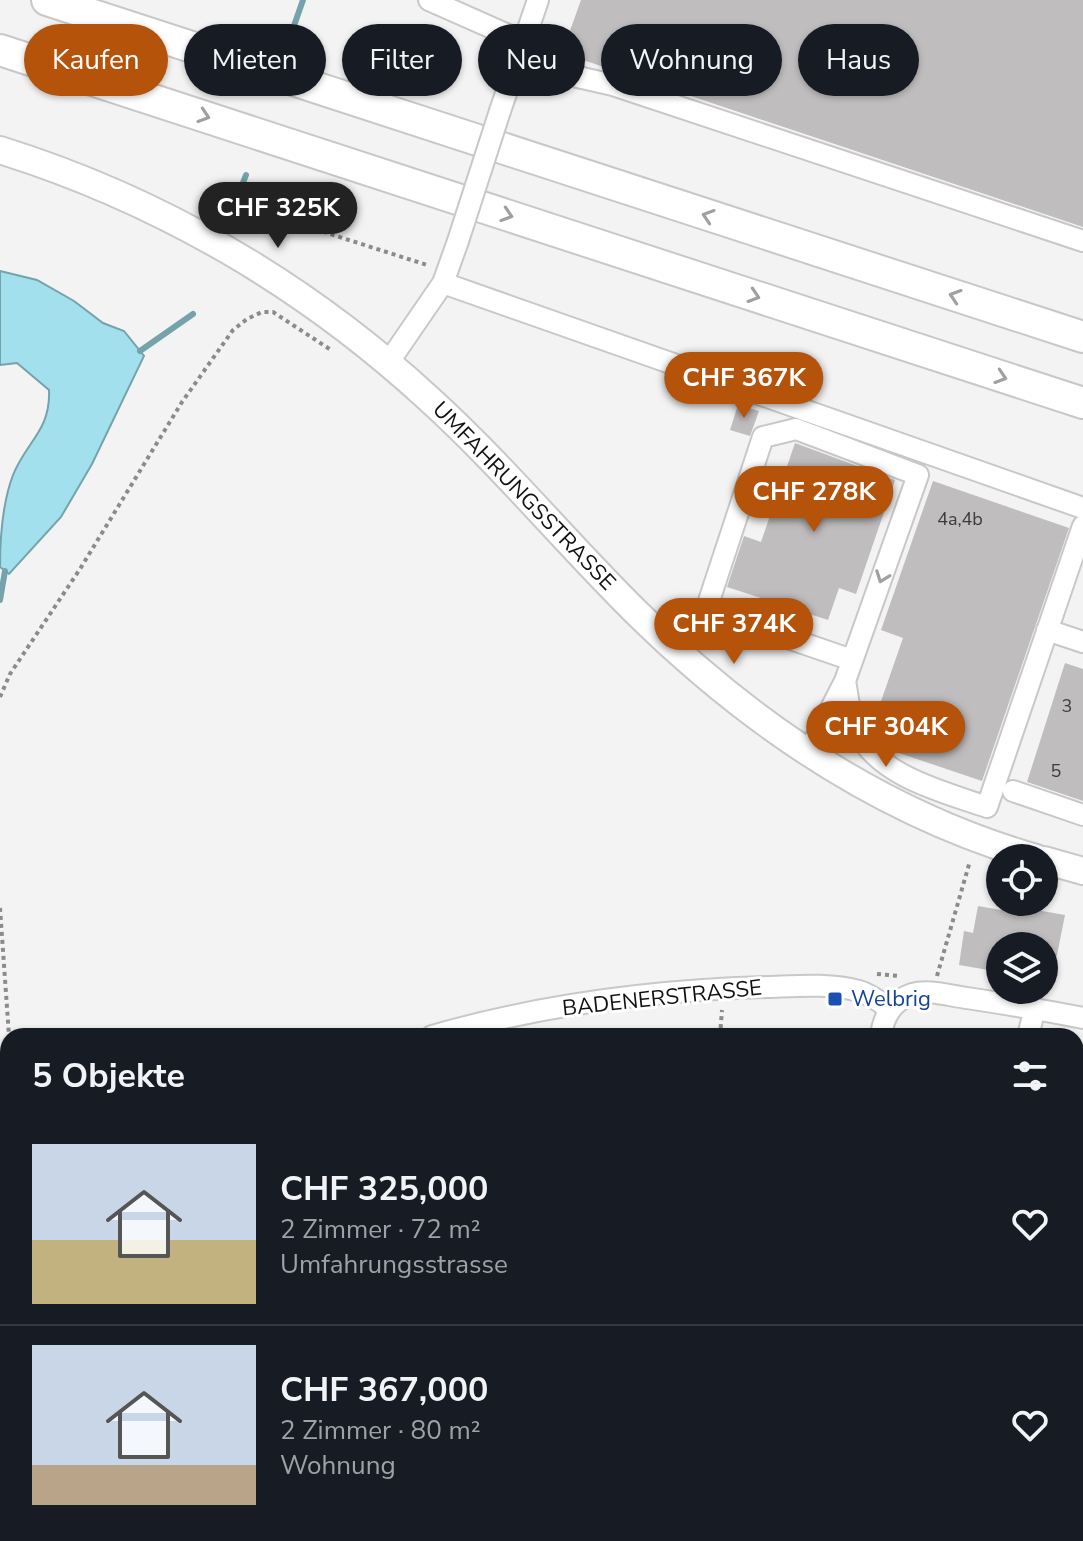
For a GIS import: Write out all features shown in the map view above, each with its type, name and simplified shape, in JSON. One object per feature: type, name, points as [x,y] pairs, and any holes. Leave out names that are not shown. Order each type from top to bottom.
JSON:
[{"type":"highway","points":[[47,0],[1083,337]]},
{"type":"highway","points":[[0,50],[1083,403]]},
{"type":"main road","name":"UMFAHRUNGSSTRASSE","points":[[0,150],[128,199],[231,251],[311,302],[388,363],[484,452],[670,644],[755,715],[808,753],[918,815],[990,844]]},
{"type":"main road","points":[[1058,864],[1083,871]]},
{"type":"street","points":[[429,0],[483,24]]},
{"type":"street","points":[[530,24],[538,0]]},
{"type":"street","points":[[585,79],[613,85],[1083,241]]},
{"type":"street","points":[[388,363],[445,277],[505,96]]},
{"type":"street","points":[[445,277],[1083,508]]},
{"type":"street","points":[[808,753],[845,681],[918,475],[796,429],[763,437],[706,610],[852,660]]},
{"type":"street","points":[[845,681],[854,727],[870,753],[916,782],[987,807],[1083,526]]},
{"type":"street","points":[[1047,630],[1083,642]]},
{"type":"street","points":[[1013,791],[1083,815]]},
{"type":"street","name":"BADENERSTRASSE","points":[[467,1028],[584,1004],[723,988],[839,988],[860,991],[890,1009]]},
{"type":"street","points":[[882,1028],[890,1009],[914,994],[933,993],[1083,1018]]},
{"type":"street","points":[[1030,1028],[1035,1008]]},
{"type":"path","points":[[224,200],[445,277]]},
{"type":"path","points":[[0,697],[10,674],[80,569],[182,402],[233,330],[262,312],[273,312],[333,352]]},
{"type":"path","points":[[933,993],[951,921],[977,840]]},
{"type":"path","points":[[0,908],[8,1028]]},
{"type":"path","points":[[720,1028],[723,988]]},
{"type":"water","points":[[0,271],[37,280],[74,301],[103,323],[124,331],[144,356],[92,464],[61,517],[9,574],[0,567],[6,497],[18,464],[42,426],[49,404],[49,390],[17,363],[0,365]]},
{"type":"building","points":[[581,0],[1083,0],[1083,227],[691,96],[782,96],[782,24],[601,24],[601,66],[585,61],[585,24],[572,24]]},
{"type":"building","points":[[738,405],[759,411],[750,436],[730,430]]},
{"type":"building","points":[[795,443],[895,480],[856,594],[839,588],[828,620],[727,587],[744,536],[761,542]]},
{"type":"building","points":[[933,481],[1069,528],[982,781],[887,749],[871,730],[903,638],[881,630]]},
{"type":"building","points":[[1065,663],[1083,669],[1083,801],[1027,782]]},
{"type":"building","points":[[978,906],[986,907],[986,916],[1065,915],[1058,950],[1058,932],[986,932],[986,970],[959,965],[964,931],[973,933]]},
{"type":"waterway","points":[[295,24],[303,0]]},
{"type":"waterway","points":[[237,198],[246,175]]},
{"type":"waterway","points":[[140,351],[193,314]]},
{"type":"waterway","points":[[0,600],[5,571]]},
{"type":"place","name":"Welbrig","points":[[835,999]]}]
